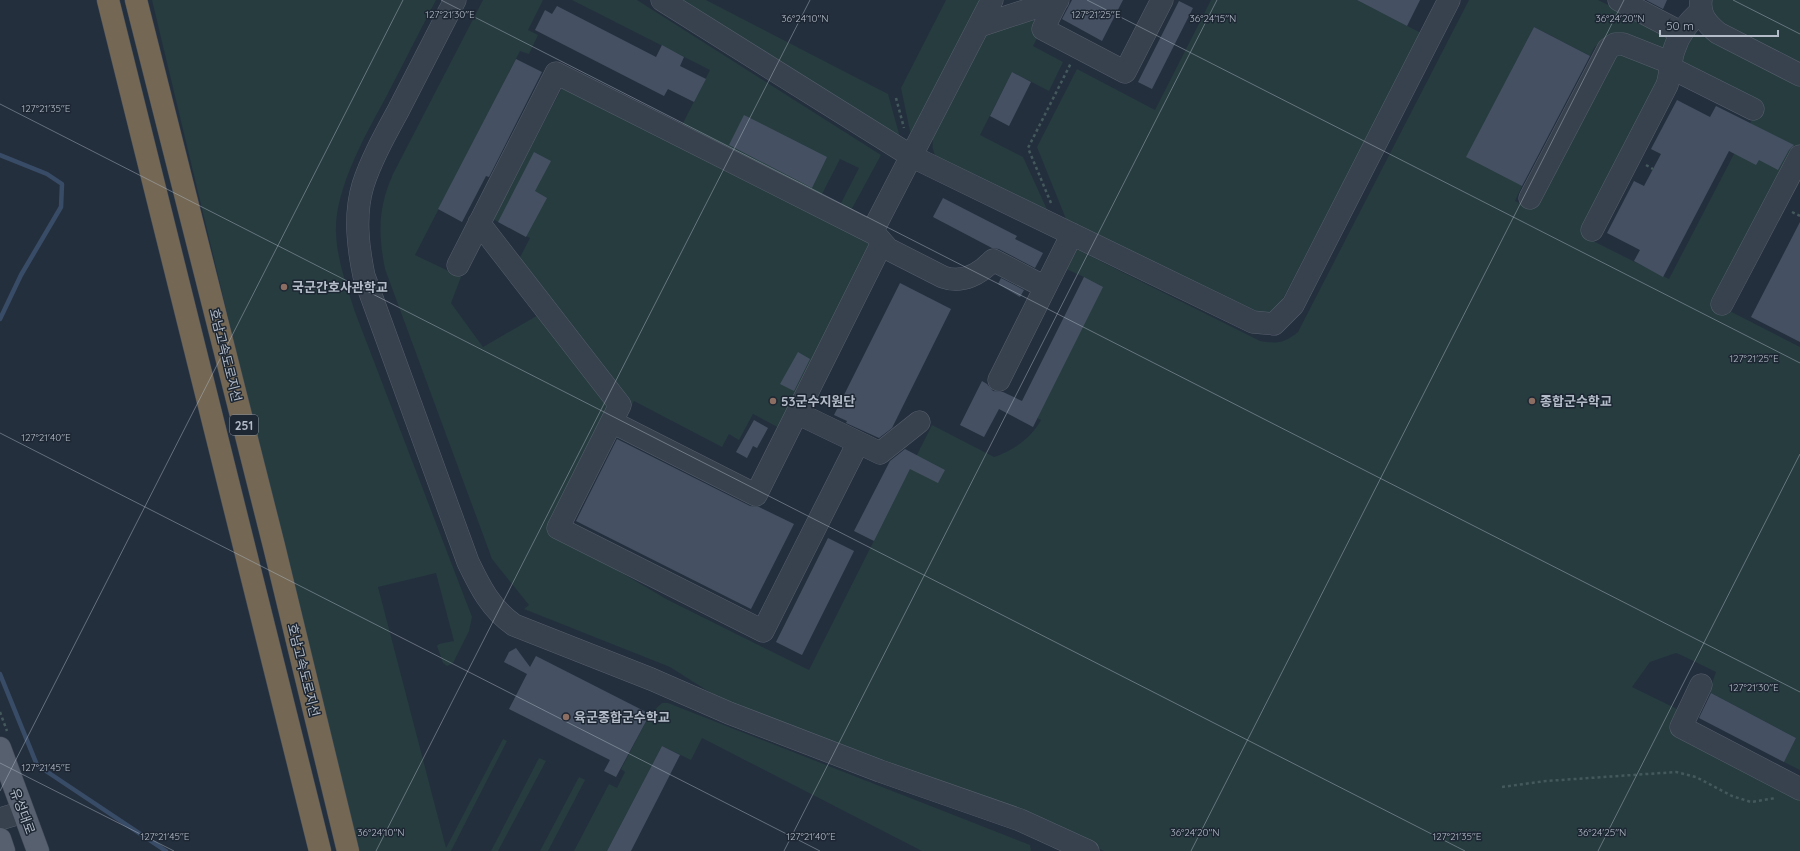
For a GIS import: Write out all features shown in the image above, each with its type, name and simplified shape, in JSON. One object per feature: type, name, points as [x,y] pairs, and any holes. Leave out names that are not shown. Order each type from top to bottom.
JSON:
[{"type":"highway","name":"호남고속도로지선","points":[[108,0],[163,225],[248,556],[320,851]]},
{"type":"highway","name":"호남고속도로지선","points":[[136,0],[272,538],[348,851]]},
{"type":"main road","name":"유성대로","points":[[0,748],[38,851]]},
{"type":"main road","points":[[0,839],[4,851]]},
{"type":"street","points":[[455,0],[376,154],[363,186],[359,208],[359,253],[364,276],[468,562],[490,604],[501,616],[514,625],[651,679],[729,714],[880,771],[1020,820],[1088,851]]},
{"type":"street","points":[[662,0],[912,156],[1253,322],[1274,324],[1293,305],[1450,0]]},
{"type":"street","points":[[612,422],[756,495],[797,413],[877,238],[912,156],[992,0]]},
{"type":"street","points":[[1057,1],[1043,29],[1125,72],[1162,0]]},
{"type":"street","points":[[1619,0],[1682,33]]},
{"type":"street","points":[[979,26],[1057,1]]},
{"type":"street","points":[[1592,230],[1667,85],[1674,50],[1682,33],[1701,6]]},
{"type":"street","points":[[1701,6],[1704,19],[1718,33],[1800,75]]},
{"type":"street","points":[[1530,198],[1608,49],[1615,44],[1623,44],[1671,66],[1753,109]]},
{"type":"street","points":[[458,265],[556,73],[877,238],[888,249],[951,280],[969,277],[986,267],[993,260],[1045,287]]},
{"type":"street","points":[[1722,304],[1800,156]]},
{"type":"street","points":[[479,223],[620,405],[558,528],[764,631],[858,443]]},
{"type":"street","points":[[999,380],[1045,287],[1067,232]]},
{"type":"street","points":[[797,413],[880,454],[919,422]]},
{"type":"street","points":[[1701,685],[1681,727],[1799,789]]},
{"type":"street","points":[[0,820],[23,812]]},
{"type":"path","points":[[1067,232],[1028,148],[1079,48]]},
{"type":"path","points":[[1502,787],[1546,781],[1676,772],[1696,777],[1732,796],[1751,802],[1779,797],[1799,789]]},
{"type":"green space","name":"국군간호사관학교","points":[[152,0],[436,0],[369,128],[353,163],[340,199],[336,233],[340,263],[355,312],[472,617],[469,631],[453,663],[447,666],[443,663],[437,646],[439,644],[454,641],[436,573],[378,587],[446,848],[503,739],[507,741],[451,851],[356,851]]},
{"type":"green space","name":"종합군수학교","points":[[483,0],[543,0],[528,30],[538,35],[529,54],[520,51],[415,255],[461,277],[451,303],[483,347],[540,314],[613,405],[550,531],[668,600],[809,670],[932,425],[994,457],[1021,443],[1033,432],[1041,420],[1037,418],[1084,277],[1066,269],[1076,249],[1260,341],[1280,342],[1298,332],[1469,0],[1598,0],[1675,38],[1666,57],[1600,42],[1594,48],[1590,56],[1534,27],[1467,156],[1522,186],[1515,201],[1531,209],[1612,52],[1618,49],[1663,71],[1583,236],[1669,279],[1760,104],[1678,63],[1694,32],[1800,86],[1800,148],[1718,305],[1800,347],[1800,770],[1784,762],[1796,738],[1709,692],[1716,672],[1676,653],[1650,662],[1632,687],[1681,711],[1671,731],[1800,798],[1800,851],[1104,851],[1072,835],[725,702],[670,667],[524,609],[529,605],[492,559],[385,269],[380,232],[384,198],[393,174]]},
{"type":"green space","points":[[572,0],[637,0],[881,155],[849,214],[838,209],[859,168],[840,159],[819,200],[679,131],[710,70]]},
{"type":"green space","points":[[678,0],[706,0],[888,94],[901,141]]},
{"type":"green space","points":[[946,0],[981,0],[911,136],[901,88]]},
{"type":"green space","points":[[1211,0],[1357,0],[1421,33],[1276,312],[1255,315],[1070,229],[1037,147],[1077,69],[1155,110]]},
{"type":"green space","points":[[1712,0],[1800,0],[1800,64],[1716,20],[1711,5]]},
{"type":"green space","points":[[1037,15],[1039,34],[1033,46],[1063,62],[1049,91],[1012,72],[980,135],[1023,157],[1050,216],[939,161],[933,147],[934,133],[986,30]]},
{"type":"green space","points":[[564,84],[878,243],[783,430],[753,414],[739,440],[729,434],[722,447],[634,401],[628,412],[515,267],[530,238],[493,219]]},
{"type":"green space","points":[[662,703],[668,703],[1030,845],[1031,851],[922,851],[702,738],[691,760],[662,746],[607,851],[574,851],[609,784],[617,788],[625,772],[621,769],[650,714]]},
{"type":"green space","points":[[539,758],[546,761],[498,851],[491,851]]},
{"type":"green space","points":[[579,777],[585,780],[548,851],[540,851]]},
{"type":"building","points":[[1072,0],[1123,0],[1102,41],[1062,19]]},
{"type":"building","points":[[1357,0],[1420,0],[1407,26]]},
{"type":"building","points":[[1646,0],[1667,0],[1663,9]]},
{"type":"building","points":[[1179,1],[1193,8],[1152,89],[1138,82]]},
{"type":"building","points":[[557,6],[656,57],[662,45],[684,57],[680,66],[706,79],[694,102],[668,89],[664,96],[535,30],[545,10],[552,14]]},
{"type":"building","points":[[1534,27],[1590,56],[1522,186],[1466,157]]},
{"type":"building","points":[[516,59],[542,72],[489,177],[486,176],[462,222],[438,209]]},
{"type":"building","points":[[1012,72],[1031,82],[1009,126],[990,116]]},
{"type":"building","points":[[1677,100],[1710,117],[1716,106],[1794,145],[1789,150],[1778,170],[1759,160],[1756,165],[1729,151],[1663,277],[1634,261],[1640,250],[1607,233],[1634,181],[1644,186],[1661,154],[1651,149]]},
{"type":"building","points":[[744,115],[827,157],[812,188],[729,145]]},
{"type":"building","points":[[534,152],[551,161],[535,191],[547,198],[526,237],[498,222]]},
{"type":"building","points":[[943,198],[1017,236],[1015,239],[1043,253],[1035,268],[999,249],[992,248],[933,217]]},
{"type":"building","points":[[1800,222],[1800,342],[1751,317]]},
{"type":"building","points":[[1084,277],[1103,287],[1033,427],[999,409],[984,437],[960,425],[982,381],[993,391],[1003,392],[1022,401]]},
{"type":"building","points":[[1001,278],[1024,290],[1020,297],[998,284]]},
{"type":"building","points":[[900,283],[951,309],[892,428],[879,438],[846,423],[847,421],[834,415]]},
{"type":"building","points":[[798,352],[810,359],[794,391],[780,384]]},
{"type":"building","points":[[754,420],[768,428],[757,448],[753,446],[747,458],[736,452]]},
{"type":"building","points":[[617,439],[750,506],[759,507],[794,524],[751,609],[576,521]]},
{"type":"building","points":[[905,449],[945,470],[938,483],[910,469],[874,541],[854,531],[890,461]]},
{"type":"building","points":[[828,538],[854,551],[802,655],[776,642]]},
{"type":"building","points":[[516,648],[530,667],[536,656],[650,714],[616,777],[604,771],[610,760],[509,709],[527,674],[504,662],[509,652]]},
{"type":"building","points":[[1711,693],[1796,738],[1784,762],[1699,718]]},
{"type":"building","points":[[662,746],[680,755],[631,851],[607,851]]},
{"type":"waterway","points":[[0,155],[47,174],[62,184],[61,207],[21,275],[0,319]]},
{"type":"waterway","points":[[0,674],[37,765],[166,851]]},
{"type":"place","name":"국군간호사관학교","points":[[284,287]]},
{"type":"place","name":"53군수지원단","points":[[773,401]]},
{"type":"place","name":"종합군수학교","points":[[1532,401]]},
{"type":"place","name":"육군종합군수학교","points":[[566,717]]}]
